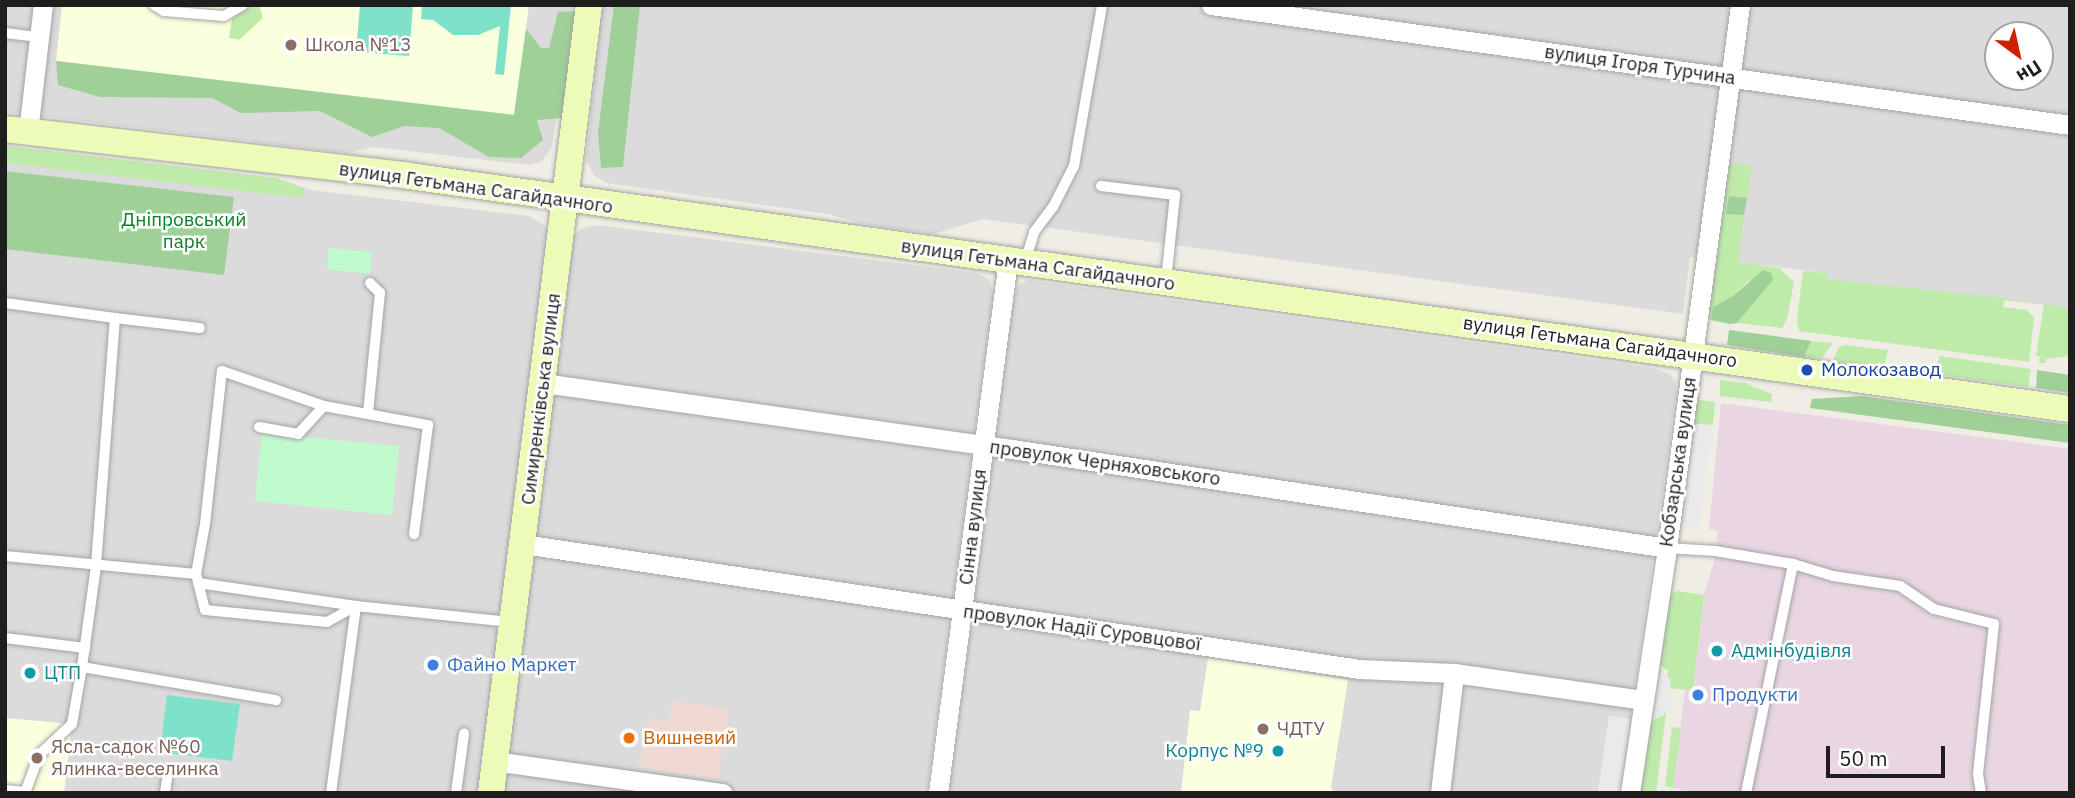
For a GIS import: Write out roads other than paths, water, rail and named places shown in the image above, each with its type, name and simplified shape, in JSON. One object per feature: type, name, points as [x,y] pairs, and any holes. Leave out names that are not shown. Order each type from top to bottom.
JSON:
[{"type":"main road","name":"Симиренківська вулиця","points":[[491,793],[589,5]]},
{"type":"main road","name":"вулиця Гетьмана Сагайдачного","points":[[16,130],[409,176],[2070,409]]},
{"type":"street","points":[[16,130],[39,37],[43,5]]},
{"type":"street","name":"вулиця Ігоря Турчина","points":[[1211,5],[2070,125]]},
{"type":"street","name":"Кобзарська вулиця","points":[[1630,793],[1667,548],[1685,394],[1693,355],[1740,5]]},
{"type":"street","name":"Сінна вулиця","points":[[938,793],[984,444],[1016,261]]},
{"type":"street","name":"провулок Черняховського","points":[[543,383],[984,444],[1667,548]]},
{"type":"street","name":"провулок Надії Суровцової","points":[[523,544],[934,603],[962,612],[1359,669],[1454,673],[1644,700]]},
{"type":"street","points":[[1440,793],[1454,673]]},
{"type":"street","points":[[494,761],[723,793]]},
{"type":"lane","points":[[154,5],[164,11],[224,16],[243,5]]},
{"type":"lane","points":[[1016,261],[1053,207],[1074,166],[1102,5]]},
{"type":"lane","points":[[5,33],[39,37]]},
{"type":"lane","points":[[1101,186],[1175,195],[1166,282]]},
{"type":"lane","points":[[368,413],[380,293],[370,283]]},
{"type":"lane","points":[[5,303],[200,328]]},
{"type":"lane","points":[[5,790],[25,793],[39,755],[72,724],[96,566],[115,318]]},
{"type":"lane","points":[[356,606],[327,622],[205,610],[197,578],[222,370],[324,406],[428,425],[414,534]]},
{"type":"lane","points":[[259,427],[298,434],[324,406]]},
{"type":"lane","points":[[1667,548],[1793,564],[1833,576],[1900,586],[1934,609],[1994,624],[1978,774],[1981,793]]},
{"type":"lane","points":[[5,556],[197,578],[356,606],[514,622]]},
{"type":"lane","points":[[1746,793],[1793,564]]},
{"type":"lane","points":[[331,793],[356,606]]},
{"type":"lane","points":[[5,638],[85,648]]},
{"type":"lane","points":[[82,667],[276,700]]},
{"type":"lane","points":[[456,793],[464,734]]},
{"type":"lane","points":[[165,793],[167,778]]},
{"type":"place","name":"Школа №13","points":[[291,45]]},
{"type":"place","name":"Молокозавод","points":[[1807,370]]},
{"type":"place","name":"Адмінбудівля","points":[[1717,651]]},
{"type":"place","name":"Файно Маркет","points":[[433,665]]},
{"type":"place","name":"ЦТП","points":[[30,673]]},
{"type":"place","name":"Продукти","points":[[1698,695]]},
{"type":"place","name":"ЧДТУ","points":[[1263,729]]},
{"type":"place","name":"Вишневий","points":[[629,738]]},
{"type":"place","name":"Корпус №9","points":[[1278,751]]},
{"type":"place","name":"Ясла-садок №60 Ялинка-веселинка","points":[[37,758]]},
{"type":"park label","name":"Дніпровський парк","points":[[184,231]]}]
